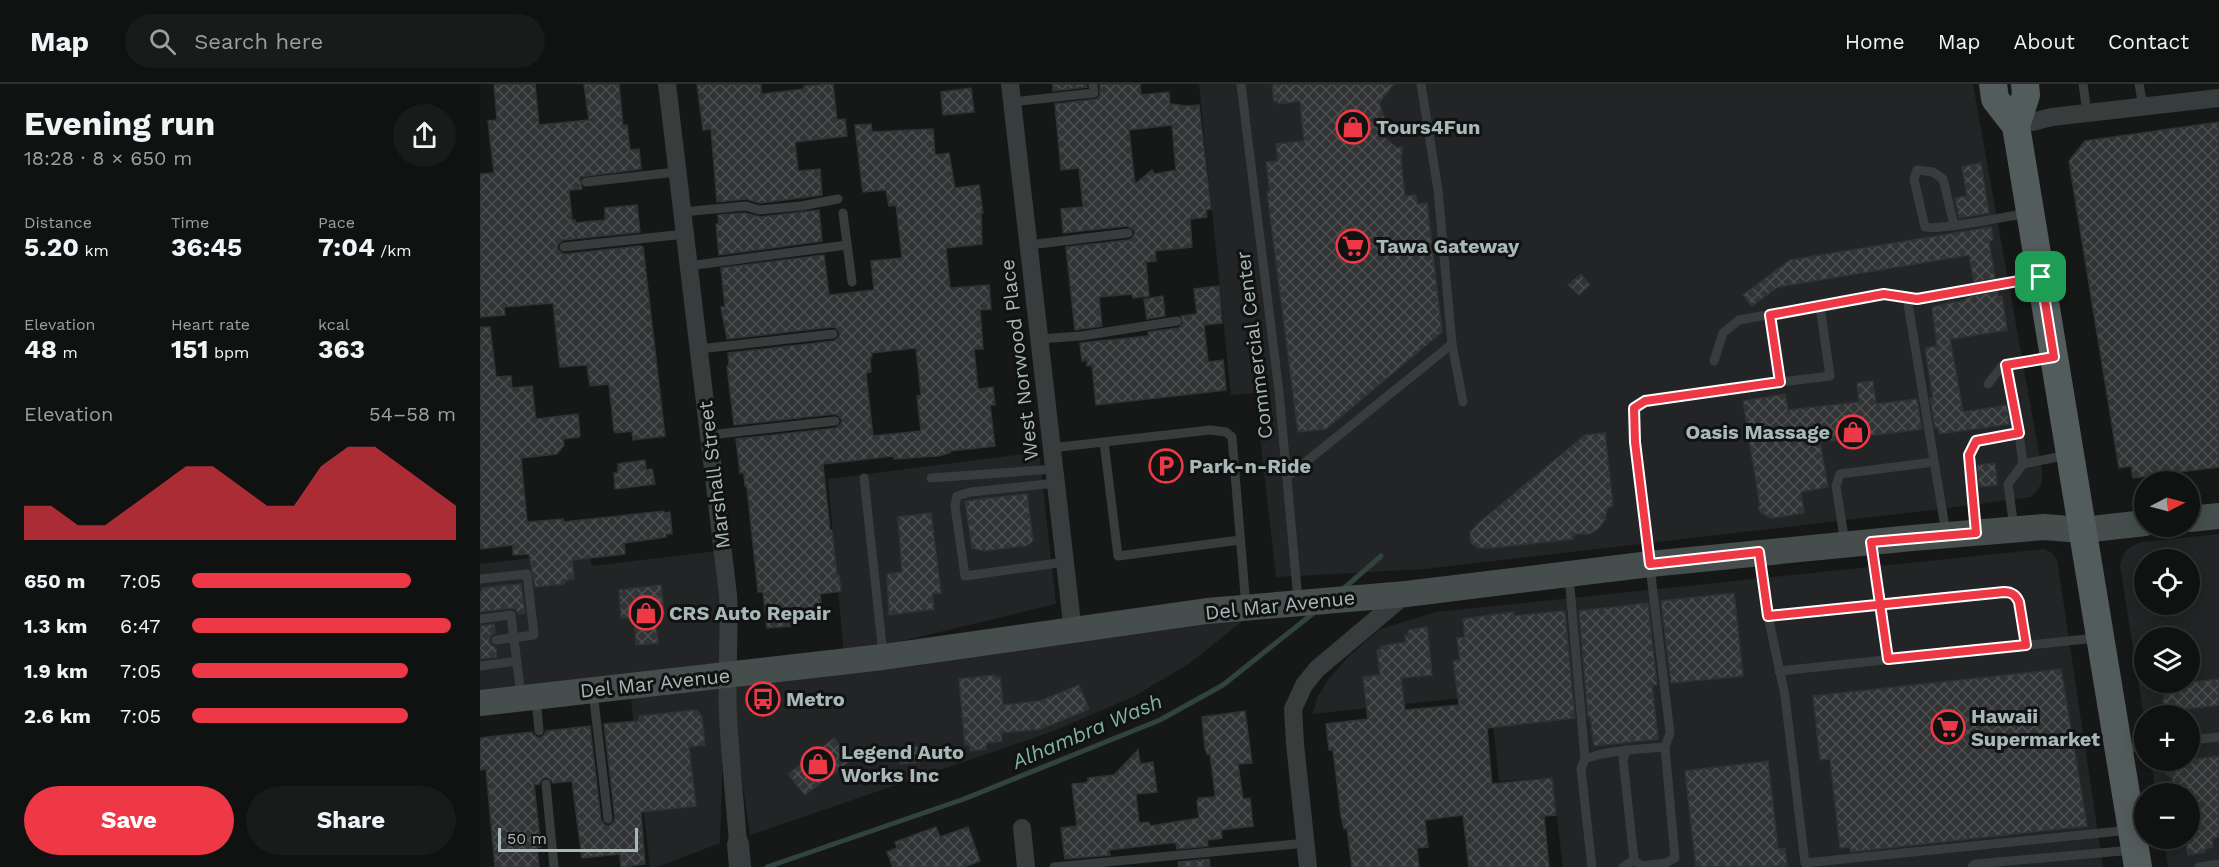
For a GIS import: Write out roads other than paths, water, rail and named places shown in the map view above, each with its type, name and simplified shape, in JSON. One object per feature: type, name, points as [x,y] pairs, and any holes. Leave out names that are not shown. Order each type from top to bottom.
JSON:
[{"type":"main road","points":[[1993,84],[1995,99],[2016,126]]},
{"type":"main road","points":[[2025,84],[2026,95],[2016,126],[2100,638],[2132,748],[2134,815]]},
{"type":"main road","points":[[2200,518],[2219,516]]},
{"type":"main road","name":"Del Mar Avenue","points":[[480,703],[884,657],[1073,632],[1207,611],[1406,594],[1759,552],[2044,527],[2083,530],[2134,525]]},
{"type":"street","name":"Marshall Street","points":[[667,84],[728,595],[730,622],[727,675],[728,713],[740,867]]},
{"type":"street","name":"West Norwood Place","points":[[1011,93],[1073,632]]},
{"type":"street","points":[[2016,126],[2052,117],[2219,98]]},
{"type":"street","points":[[1308,867],[1293,709],[1304,685],[1317,669],[1406,594]]},
{"type":"street","points":[[1022,828],[1026,867]]},
{"type":"lane","points":[[1011,93],[1094,93],[1093,84]]},
{"type":"lane","name":"Commercial Center","points":[[1241,84],[1279,392],[1298,602]]},
{"type":"lane","points":[[1420,84],[1438,190],[1452,344],[1463,402]]},
{"type":"lane","points":[[2083,84],[2087,113]]},
{"type":"lane","points":[[2139,84],[2142,106]]},
{"type":"lane","points":[[1954,225],[1943,179],[1933,172],[1917,171],[1914,179],[1924,227],[1954,225],[2030,212]]},
{"type":"lane","points":[[586,182],[677,172]]},
{"type":"lane","points":[[682,212],[746,206],[759,210],[838,199]]},
{"type":"lane","points":[[843,213],[852,282]]},
{"type":"lane","points":[[1029,245],[1128,233]]},
{"type":"lane","points":[[564,247],[685,234]]},
{"type":"lane","points":[[688,266],[847,245]]},
{"type":"lane","points":[[1714,361],[1723,333],[1739,320],[1884,294],[1917,299],[2041,277]]},
{"type":"lane","points":[[1907,298],[1946,535]]},
{"type":"lane","points":[[1627,750],[1623,759],[1634,860],[1641,866],[1666,863],[1675,858],[1665,747],[1670,734],[1635,442],[1634,408],[1645,401],[1830,376],[1820,306]]},
{"type":"lane","points":[[1770,315],[1780,382]]},
{"type":"lane","points":[[1039,339],[1081,336],[1177,321]]},
{"type":"lane","points":[[699,349],[833,334]]},
{"type":"lane","points":[[1287,477],[1452,344]]},
{"type":"lane","points":[[1988,384],[2002,366],[2054,357]]},
{"type":"lane","points":[[2006,365],[2023,464]]},
{"type":"lane","points":[[709,435],[836,421]]},
{"type":"lane","points":[[1052,448],[1210,430],[1226,432],[1232,438],[1240,540],[1252,607]]},
{"type":"lane","points":[[1976,533],[1969,455],[1976,441],[2019,433]]},
{"type":"lane","points":[[1104,442],[1118,556],[1240,540]]},
{"type":"lane","points":[[2014,530],[2008,484],[2023,464],[2070,455]]},
{"type":"lane","points":[[1845,545],[1836,486],[1840,474],[1934,462]]},
{"type":"lane","points":[[931,478],[1055,476]]},
{"type":"lane","points":[[1055,476],[957,496],[955,506],[965,576],[1065,562]]},
{"type":"lane","points":[[864,478],[884,657]]},
{"type":"lane","points":[[1871,542],[1888,659]]},
{"type":"lane","points":[[1759,552],[1768,616],[1785,696],[1805,862],[2135,849]]},
{"type":"lane","points":[[1569,573],[1585,759],[1581,769],[1592,867]]},
{"type":"lane","points":[[480,579],[508,581],[527,574],[534,635],[496,640]]},
{"type":"lane","points":[[1768,616],[2009,592],[2017,597],[2019,602],[2026,645]]},
{"type":"lane","points":[[480,619],[512,615],[517,662],[539,731]]},
{"type":"lane","points":[[1779,670],[2100,638]]},
{"type":"lane","points":[[480,666],[517,662]]},
{"type":"lane","points":[[593,690],[608,819]]},
{"type":"lane","points":[[2200,739],[2219,737]]},
{"type":"lane","points":[[1585,759],[1627,750],[1665,747]]},
{"type":"lane","points":[[546,784],[554,867]]},
{"type":"lane","points":[[1054,867],[1305,843]]},
{"type":"lane","points":[[1972,867],[1975,864],[2024,863],[2135,849]]},
{"type":"lane","points":[[1164,856],[1165,867]]},
{"type":"lane","points":[[1623,867],[1634,860]]},
{"type":"lane","points":[[2199,867],[2219,864]]},
{"type":"waterway","name":"Alhambra Wash","points":[[1342,590],[1381,556]]},
{"type":"waterway","name":"Alhambra Wash","points":[[767,867],[964,799],[1160,720],[1223,685],[1316,611]]},
{"type":"place","name":"Tours4Fun","points":[[1353,127]]},
{"type":"place","name":"Tawa Gateway","points":[[1353,246]]},
{"type":"place","name":"Oasis Massage","points":[[1853,432]]},
{"type":"place","name":"Park-n-Ride","points":[[1166,466]]},
{"type":"place","name":"CRS Auto Repair","points":[[646,613]]},
{"type":"place","name":"Metro","points":[[763,699]]},
{"type":"place","name":"Hawaii Supermarket","points":[[1948,727]]},
{"type":"place","name":"Legend Auto Works Inc","points":[[818,764]]}]
